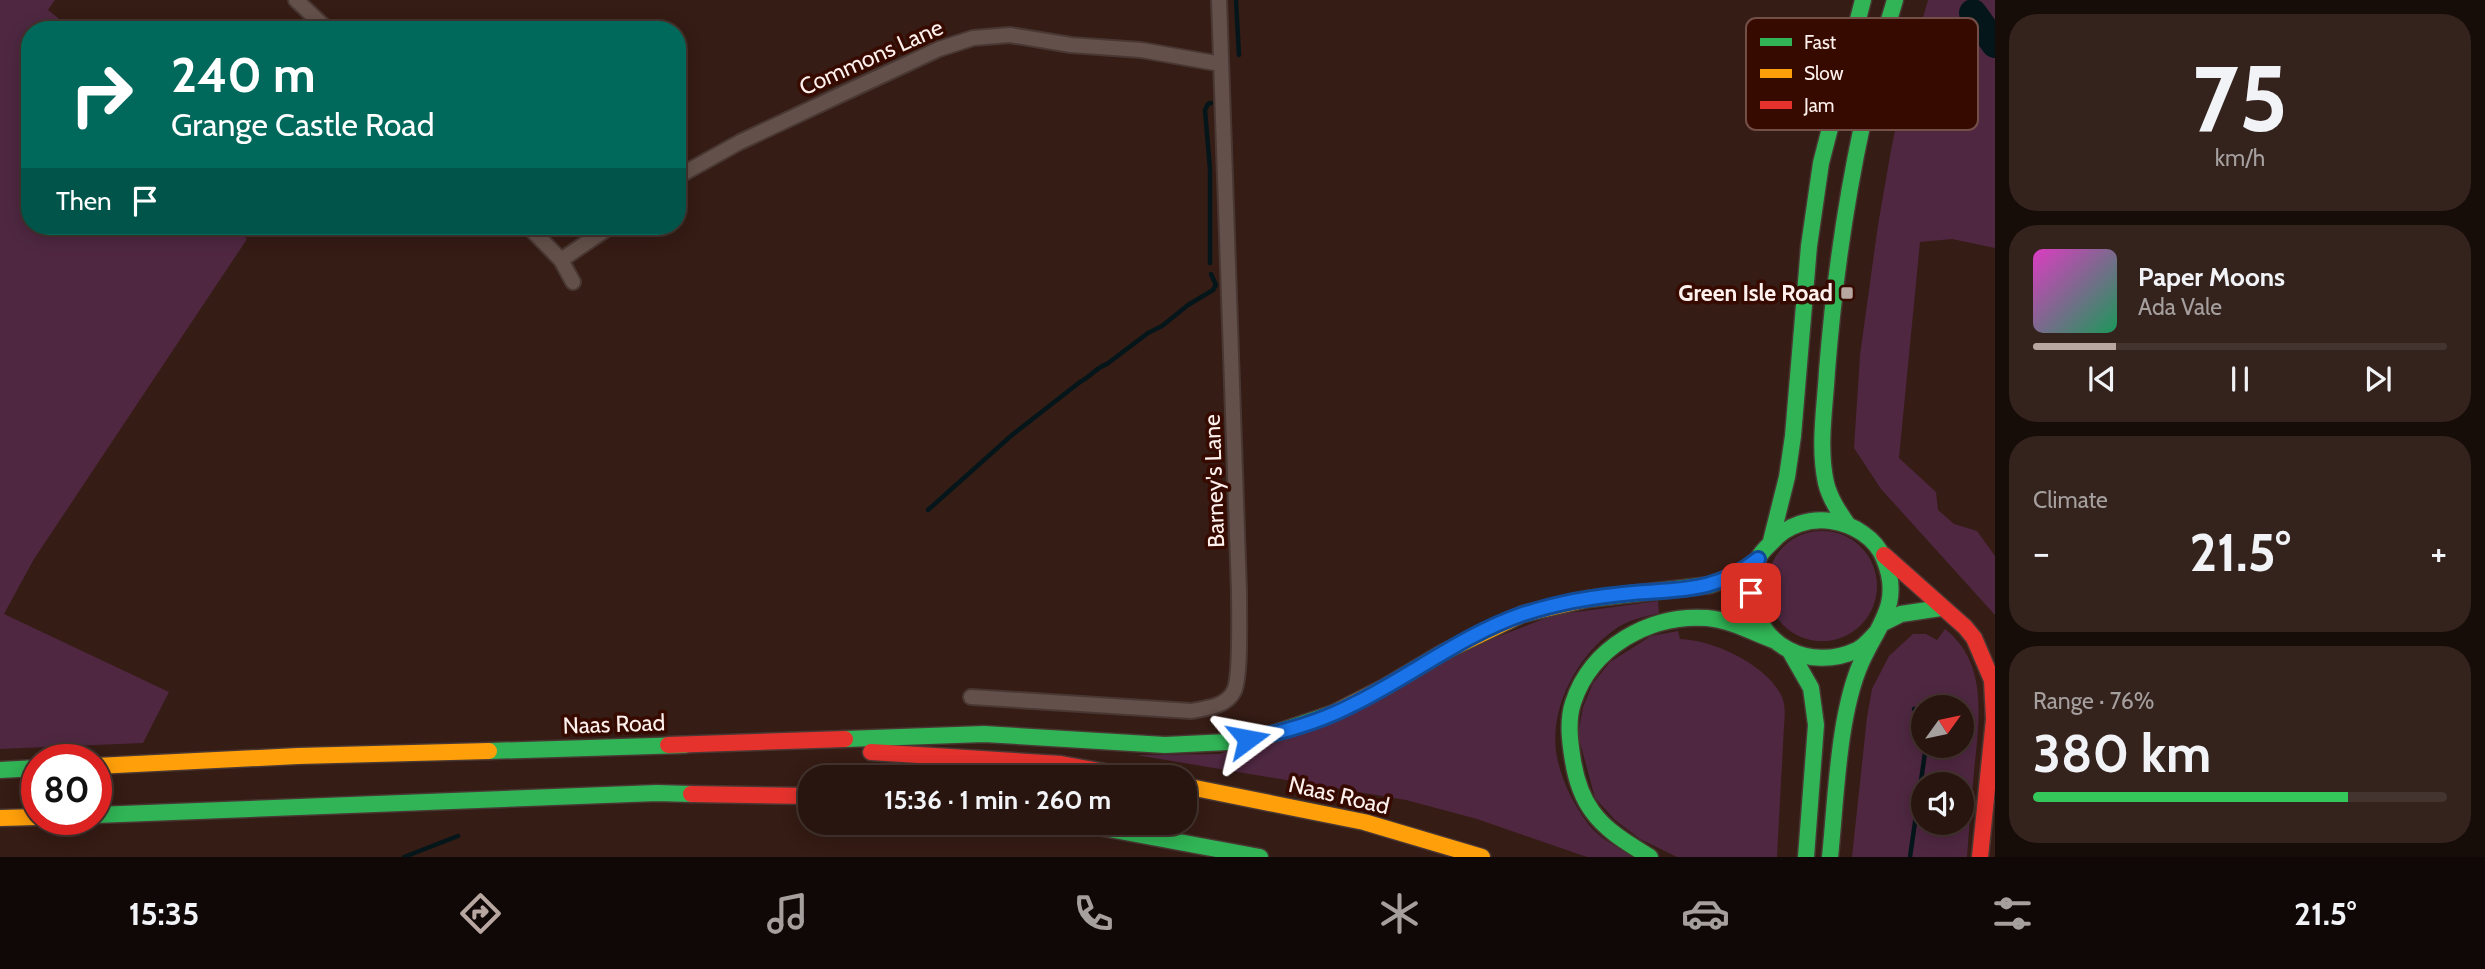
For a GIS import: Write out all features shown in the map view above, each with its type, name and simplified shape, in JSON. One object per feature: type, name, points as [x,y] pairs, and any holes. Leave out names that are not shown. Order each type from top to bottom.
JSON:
[{"type":"main road","points":[[1858,18],[1863,0]]},
{"type":"main road","points":[[1889,18],[1895,0]]},
{"type":"main road","points":[[1771,541],[1787,477],[1793,436],[1809,246],[1821,163],[1830,130]]},
{"type":"main road","points":[[1848,525],[1832,504],[1822,449],[1835,275],[1846,194],[1860,130]]},
{"type":"main road","points":[[668,744],[984,734],[1165,745],[1228,742],[1269,735],[1333,715],[1444,652],[1523,614],[1553,606],[1631,593],[1710,585],[1739,574],[1758,559],[1771,541],[1788,528],[1807,521],[1828,520],[1848,525],[1867,536],[1974,638],[1992,680],[1994,719],[1980,857]]},
{"type":"main road","points":[[1830,857],[1848,705],[1858,668],[1889,606],[1891,587],[1881,552]]},
{"type":"main road","points":[[1758,559],[1752,576],[1751,593],[1754,611],[1762,627],[1773,640],[1791,653],[1814,660],[1838,658],[1860,648],[1880,628],[1901,614],[1941,607]]},
{"type":"main road","points":[[1650,857],[1625,842],[1597,818],[1578,786],[1571,751],[1570,720],[1573,702],[1584,679],[1617,643],[1634,632],[1661,621],[1710,618],[1773,640]]},
{"type":"main road","points":[[1791,653],[1811,688],[1816,725],[1806,857]]},
{"type":"main road","name":"Naas Road","points":[[112,764],[668,744],[869,752],[1066,765]]},
{"type":"main road","points":[[0,770],[21,769]]},
{"type":"main road","name":"Naas Road","points":[[1197,788],[1364,822],[1482,857]]},
{"type":"main road","points":[[112,814],[656,793],[798,796]]},
{"type":"main road","points":[[0,818],[21,817]]},
{"type":"main road","points":[[1144,835],[1260,857]]},
{"type":"main road","points":[[1189,843],[1235,857]]},
{"type":"street","points":[[296,0],[318,21]]},
{"type":"street","name":"Barney's Lane","points":[[971,697],[1191,711],[1223,703],[1234,691],[1240,592],[1219,0]]},
{"type":"street","name":"Commons Lane","points":[[686,172],[740,142],[840,94],[939,49],[973,38],[1010,35],[1071,45],[1142,50],[1221,64]]},
{"type":"street","points":[[537,235],[561,260],[573,282]]},
{"type":"street","points":[[561,260],[598,235]]},
{"type":"shaded area","points":[[0,0],[55,0],[48,10],[62,21],[21,21],[21,235],[242,235],[247,239],[34,559],[4,614],[169,692],[143,743],[21,744],[21,748],[0,749]]},
{"type":"shaded area","points":[[1928,0],[1995,0],[1995,248],[1952,239],[1920,242],[1899,458],[1936,492],[1938,510],[1954,524],[1977,531],[1995,556],[1995,615],[1881,489],[1854,448],[1860,355],[1878,225],[1895,130],[1978,130],[1978,18],[1923,18]]},
{"type":"shaded area","points":[[1822,531],[1843,535],[1861,547],[1873,565],[1877,586],[1873,607],[1861,625],[1843,637],[1822,641],[1801,637],[1783,625],[1771,607],[1767,586],[1771,565],[1783,547],[1801,535]]},
{"type":"shaded area","points":[[1658,601],[1659,613],[1619,627],[1600,641],[1588,655],[1568,686],[1561,703],[1555,739],[1565,784],[1584,817],[1593,830],[1632,857],[1587,857],[1477,819],[1406,800],[1136,755],[1220,754],[1461,651],[1554,615]]},
{"type":"shaded area","points":[[1945,629],[1959,643],[1969,659],[1978,694],[1978,733],[1974,778],[1974,772],[1911,772],[1911,835],[1969,835],[1967,857],[1852,857],[1872,689],[1889,656],[1913,634],[1926,634],[1937,640]]},
{"type":"shaded area","points":[[1678,631],[1680,639],[1722,649],[1750,663],[1772,682],[1782,697],[1785,717],[1777,857],[1677,857],[1640,839],[1615,820],[1595,798],[1578,735],[1583,707],[1593,683],[1610,662],[1651,636]]},
{"type":"waterway","points":[[1236,0],[1239,55]]},
{"type":"waterway","points":[[1973,13],[1977,18]]},
{"type":"waterway","points":[[1978,20],[1995,44]]},
{"type":"waterway","points":[[1210,263],[1210,169],[1205,110],[1211,103]]},
{"type":"waterway","points":[[928,510],[1012,435],[1080,382],[1213,290],[1216,285],[1211,274]]},
{"type":"waterway","points":[[1910,857],[1924,758]]},
{"type":"waterway","points":[[404,857],[458,836]]},
{"type":"traffic: fast","points":[[1858,18],[1863,0]]},
{"type":"traffic: fast","points":[[1890,18],[1895,0]]},
{"type":"traffic: fast","points":[[1771,541],[1787,477],[1793,436],[1809,246],[1821,163],[1830,130]]},
{"type":"traffic: fast","points":[[1848,525],[1826,483],[1823,427],[1831,324],[1850,184],[1861,130]]},
{"type":"traffic: fast","points":[[1830,857],[1839,758],[1847,707],[1861,663],[1880,626],[1886,614],[1891,589],[1889,575],[1880,551],[1870,539],[1847,525],[1831,521],[1807,522],[1792,527],[1779,535],[1760,555],[1752,579],[1756,612],[1763,627],[1788,650],[1804,656],[1839,656],[1857,650],[1865,644],[1877,632]]},
{"type":"traffic: fast","points":[[1588,599],[1710,585],[1739,574],[1758,559]]},
{"type":"traffic: fast","points":[[1883,623],[1901,614],[1941,608]]},
{"type":"traffic: fast","points":[[1650,857],[1604,825],[1588,805],[1580,787],[1572,754],[1570,725],[1571,710],[1582,683],[1608,650],[1644,628],[1665,622],[1686,618],[1716,619],[1773,640]]},
{"type":"traffic: fast","points":[[1791,653],[1811,688],[1816,725],[1806,857]]},
{"type":"traffic: fast","points":[[845,739],[984,734],[1165,745],[1228,742],[1269,735],[1334,713]]},
{"type":"traffic: fast","points":[[489,751],[685,745]]},
{"type":"traffic: fast","points":[[0,770],[21,769]]},
{"type":"traffic: fast","points":[[112,814],[657,793],[691,794]]},
{"type":"traffic: fast","points":[[1141,835],[1260,857]]},
{"type":"traffic: slow","points":[[1334,713],[1444,652],[1523,614],[1588,599]]},
{"type":"traffic: slow","points":[[112,765],[298,756],[489,751]]},
{"type":"traffic: slow","points":[[1197,788],[1364,822],[1482,857]]},
{"type":"traffic: slow","points":[[0,818],[21,817]]},
{"type":"traffic: jam","points":[[1884,555],[1965,627],[1974,638],[1992,680],[1994,719],[1980,857]]},
{"type":"traffic: jam","points":[[668,745],[845,739]]},
{"type":"traffic: jam","points":[[871,752],[1066,765]]},
{"type":"traffic: jam","points":[[691,794],[798,796]]},
{"type":"place","name":"Green Isle Road","points":[[1847,293]]},
{"type":"route","points":[[1248,739],[1333,715],[1444,652],[1523,614],[1553,606],[1631,593],[1710,585],[1739,574],[1758,559],[1752,576],[1751,593]]}]
